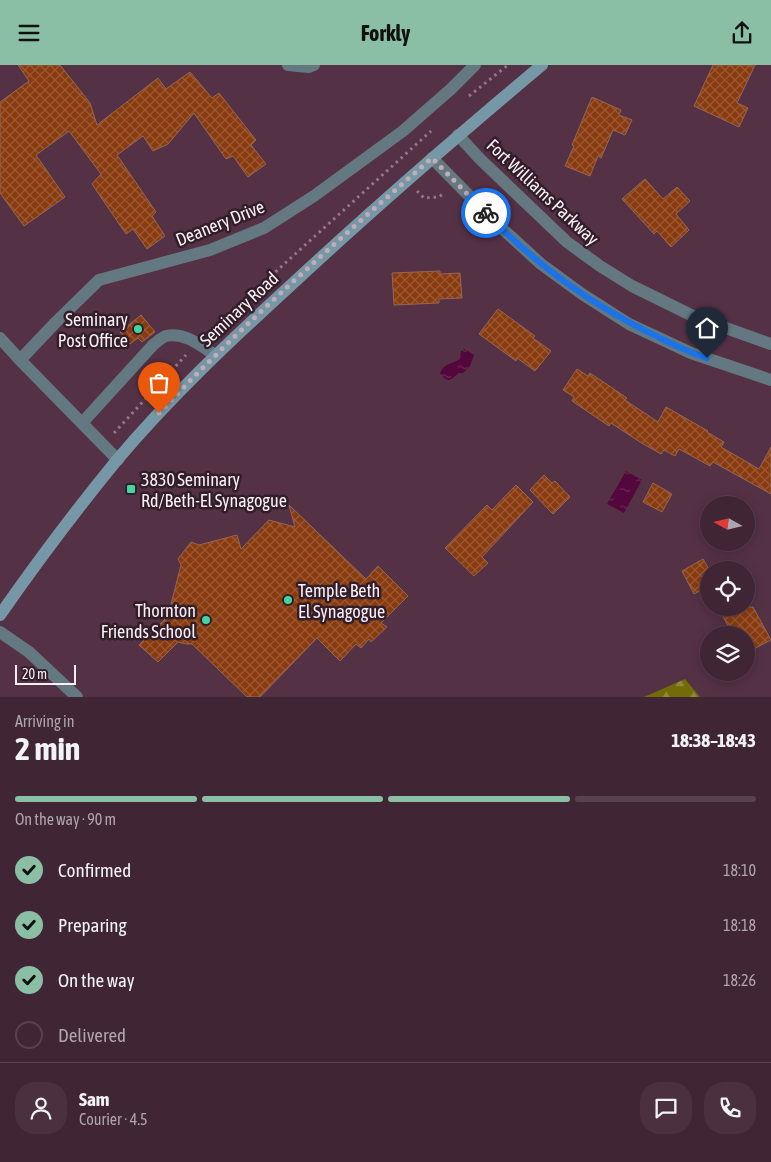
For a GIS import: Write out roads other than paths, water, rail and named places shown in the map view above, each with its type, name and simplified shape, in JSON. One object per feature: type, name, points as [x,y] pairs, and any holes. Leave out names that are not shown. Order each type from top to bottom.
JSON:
[{"type":"main road","name":"Seminary Road","points":[[0,615],[46,551],[118,459],[215,355],[337,242],[458,135],[542,65]]},
{"type":"street","points":[[288,65],[309,67],[314,65]]},
{"type":"street","name":"Deanery Drive","points":[[20,360],[99,280],[210,250],[264,228],[314,196],[403,131],[475,65]]},
{"type":"street","name":"Fort Williams Parkway","points":[[458,135],[480,159],[567,242],[600,266],[632,286],[695,317],[771,344]]},
{"type":"street","points":[[432,158],[496,223],[541,264],[582,295],[629,323],[691,353],[771,380]]},
{"type":"street","points":[[82,423],[153,345],[165,336],[187,337],[215,355]]},
{"type":"street","points":[[0,338],[118,459]]},
{"type":"street","points":[[0,632],[29,652],[77,697]]},
{"type":"water","points":[[464,349],[474,355],[470,366],[463,373],[459,373],[450,380],[445,379],[440,373],[446,365],[460,359],[461,351]]},
{"type":"water","points":[[626,471],[642,480],[624,513],[607,504]]},
{"type":"place","name":"Seminary Post Office","points":[[138,329]]},
{"type":"place","name":"3830 Seminary Rd/Beth-El Synagogue","points":[[131,489]]},
{"type":"place","name":"Temple Beth El Synagogue","points":[[288,600]]},
{"type":"place","name":"Thornton Friends School","points":[[206,620]]}]
